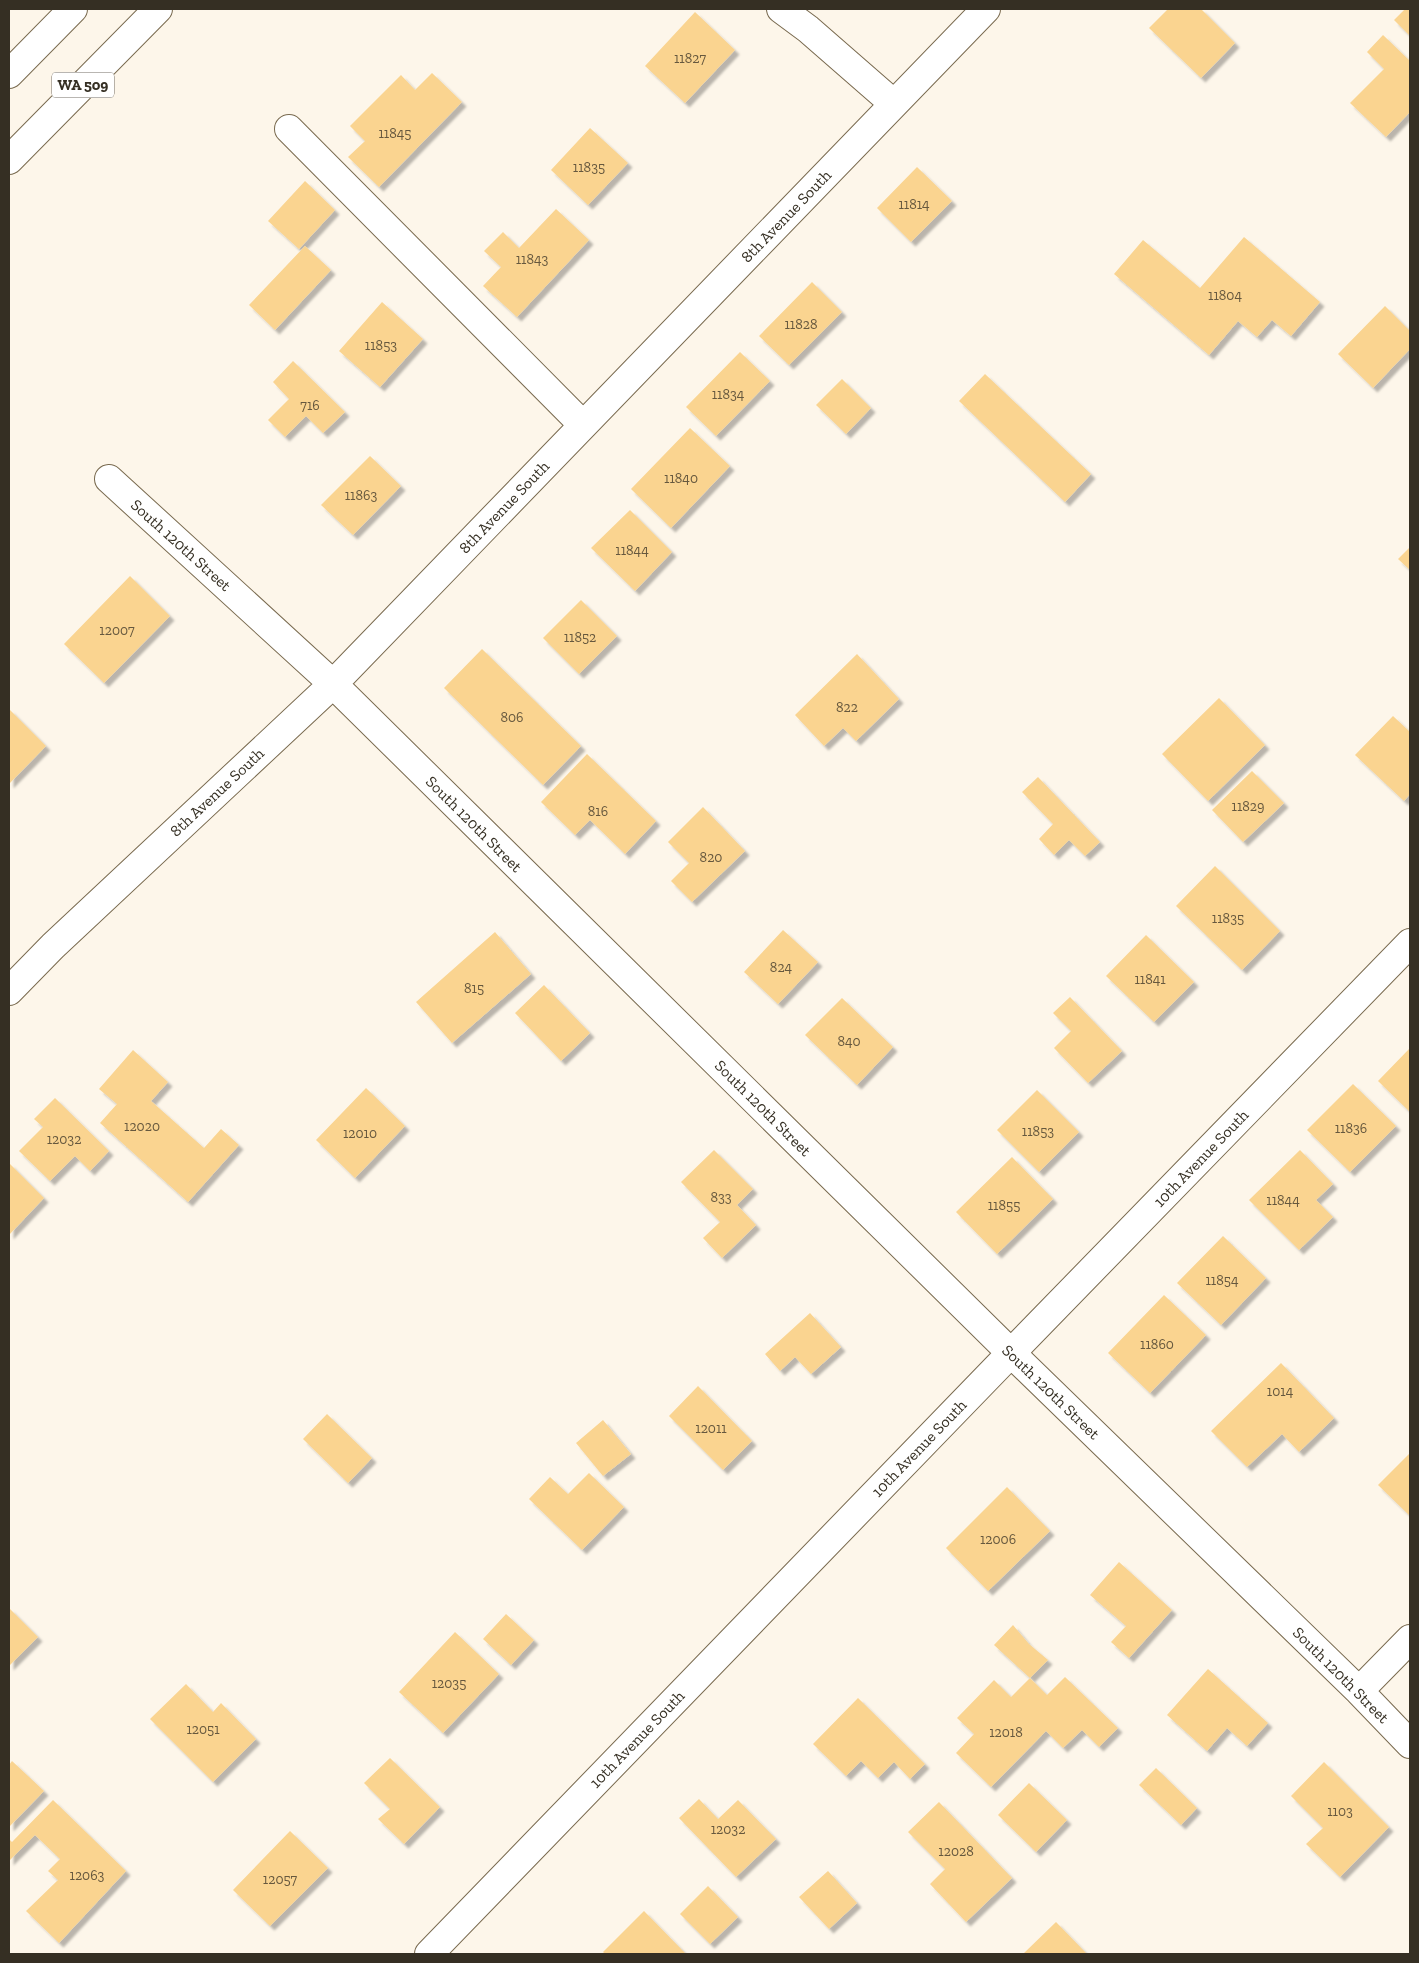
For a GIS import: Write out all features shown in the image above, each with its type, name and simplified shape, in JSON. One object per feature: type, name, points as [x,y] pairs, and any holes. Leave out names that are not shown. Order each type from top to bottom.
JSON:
[{"type":"main road","points":[[9,74],[73,9]]},
{"type":"main road","name":"WA 509","points":[[9,160],[158,9]]},
{"type":"main road","points":[[781,9],[808,29],[894,104]]},
{"type":"main road","name":"8th Avenue South","points":[[9,991],[53,946],[333,684],[986,9]]},
{"type":"main road","points":[[289,129],[583,425]]},
{"type":"main road","name":"South 120th Street","points":[[109,479],[333,684],[1010,1353],[1359,1691],[1410,1744]]},
{"type":"main road","name":"10th Avenue South","points":[[429,1954],[1010,1353],[1410,943]]},
{"type":"main road","points":[[1359,1691],[1410,1639]]},
{"type":"building","points":[[1168,9],[1201,9],[1235,43],[1201,78],[1149,28]]},
{"type":"building","points":[[1405,9],[1410,9],[1410,36],[1394,20]]},
{"type":"building","points":[[695,12],[735,50],[685,103],[645,66]]},
{"type":"building","points":[[1383,35],[1410,61],[1410,112],[1386,137],[1350,103],[1384,69],[1367,52]]},
{"type":"building","points":[[432,73],[462,102],[379,187],[348,157],[365,141],[350,126],[401,75],[415,90]]},
{"type":"building","points":[[590,128],[628,163],[588,205],[551,170]]},
{"type":"building","points":[[917,167],[952,201],[911,242],[877,208]]},
{"type":"building","points":[[305,181],[335,210],[299,249],[268,221]]},
{"type":"building","points":[[556,209],[589,240],[517,317],[483,286],[501,267],[484,251],[503,232],[519,248]]},
{"type":"building","points":[[1244,237],[1320,302],[1291,336],[1272,320],[1257,337],[1238,321],[1209,355],[1114,274],[1143,240],[1200,288]]},
{"type":"building","points":[[305,246],[331,270],[275,330],[249,305]]},
{"type":"building","points":[[812,282],[842,312],[789,365],[759,336]]},
{"type":"building","points":[[382,302],[423,339],[380,387],[339,351]]},
{"type":"building","points":[[1385,306],[1410,331],[1410,349],[1373,388],[1338,354]]},
{"type":"building","points":[[740,352],[770,381],[716,436],[686,407]]},
{"type":"building","points":[[293,361],[345,412],[323,433],[306,416],[285,437],[268,420],[289,399],[273,382]]},
{"type":"building","points":[[985,374],[1091,474],[1065,502],[959,401]]},
{"type":"building","points":[[842,379],[871,408],[846,434],[816,405]]},
{"type":"building","points":[[690,428],[730,466],[671,528],[631,489]]},
{"type":"building","points":[[370,456],[401,486],[353,535],[321,505]]},
{"type":"building","points":[[630,510],[672,552],[635,591],[591,548]]},
{"type":"building","points":[[1410,547],[1410,570],[1398,559]]},
{"type":"building","points":[[130,576],[170,616],[104,683],[64,644]]},
{"type":"building","points":[[581,600],[617,636],[579,674],[543,638]]},
{"type":"building","points":[[482,649],[581,746],[543,785],[444,688]]},
{"type":"building","points":[[857,654],[899,699],[856,741],[843,728],[824,746],[795,715]]},
{"type":"building","points":[[1219,698],[1265,745],[1208,801],[1162,754]]},
{"type":"building","points":[[9,709],[46,746],[9,784]]},
{"type":"building","points":[[1393,716],[1410,732],[1410,794],[1404,801],[1355,755]]},
{"type":"building","points":[[587,754],[656,821],[625,854],[590,820],[575,835],[541,802]]},
{"type":"building","points":[[1252,771],[1284,803],[1243,842],[1212,810]]},
{"type":"building","points":[[1038,777],[1100,842],[1085,856],[1069,840],[1054,855],[1039,839],[1053,824],[1022,792]]},
{"type":"building","points":[[703,807],[745,851],[692,902],[671,881],[689,863],[668,842]]},
{"type":"building","points":[[1215,866],[1280,931],[1242,970],[1176,906]]},
{"type":"building","points":[[783,930],[818,962],[778,1004],[744,972]]},
{"type":"building","points":[[495,932],[531,974],[452,1043],[416,1002]]},
{"type":"building","points":[[1146,935],[1194,982],[1154,1022],[1106,976]]},
{"type":"building","points":[[544,985],[590,1033],[561,1061],[515,1013]]},
{"type":"building","points":[[1070,997],[1122,1051],[1088,1083],[1054,1048],[1071,1031],[1053,1013]]},
{"type":"building","points":[[842,998],[893,1047],[857,1085],[805,1035]]},
{"type":"building","points":[[1410,1048],[1410,1112],[1378,1081]]},
{"type":"building","points":[[133,1050],[168,1082],[151,1101],[204,1148],[221,1129],[239,1145],[188,1202],[100,1123],[117,1104],[99,1089]]},
{"type":"building","points":[[1353,1084],[1396,1126],[1350,1172],[1307,1130]]},
{"type":"building","points":[[366,1088],[405,1126],[355,1178],[316,1140]]},
{"type":"building","points":[[1037,1090],[1079,1132],[1039,1172],[997,1130]]},
{"type":"building","points":[[55,1098],[109,1151],[90,1171],[75,1156],[50,1181],[19,1151],[43,1127],[34,1119]]},
{"type":"building","points":[[714,1150],[753,1189],[737,1205],[756,1225],[722,1258],[703,1238],[720,1222],[681,1182]]},
{"type":"building","points":[[1300,1150],[1333,1184],[1316,1200],[1333,1217],[1299,1250],[1249,1200]]},
{"type":"building","points":[[1012,1157],[1053,1199],[997,1254],[956,1212]]},
{"type":"building","points":[[9,1163],[44,1198],[9,1235]]},
{"type":"building","points":[[1223,1236],[1266,1278],[1221,1325],[1177,1283]]},
{"type":"building","points":[[1164,1295],[1206,1335],[1150,1393],[1108,1353]]},
{"type":"building","points":[[810,1313],[841,1347],[811,1374],[795,1357],[780,1371],[765,1354]]},
{"type":"building","points":[[1281,1363],[1334,1418],[1299,1452],[1282,1434],[1247,1467],[1211,1431]]},
{"type":"building","points":[[698,1386],[752,1441],[723,1470],[669,1416]]},
{"type":"building","points":[[327,1414],[372,1458],[348,1483],[303,1439]]},
{"type":"building","points":[[603,1420],[631,1454],[603,1476],[576,1443]]},
{"type":"building","points":[[1410,1453],[1410,1516],[1378,1485]]},
{"type":"building","points":[[589,1473],[624,1507],[582,1550],[529,1499],[550,1477],[568,1494]]},
{"type":"building","points":[[1007,1487],[1050,1531],[988,1591],[946,1548]]},
{"type":"building","points":[[1119,1562],[1172,1610],[1129,1658],[1111,1642],[1126,1626],[1090,1595]]},
{"type":"building","points":[[9,1608],[38,1637],[9,1666]]},
{"type":"building","points":[[506,1614],[534,1640],[511,1665],[483,1639]]},
{"type":"building","points":[[1013,1625],[1029,1644],[1048,1660],[1030,1678],[994,1645]]},
{"type":"building","points":[[455,1632],[499,1674],[443,1733],[399,1692]]},
{"type":"building","points":[[1208,1669],[1268,1723],[1247,1746],[1227,1728],[1207,1751],[1167,1715]]},
{"type":"building","points":[[1065,1677],[1118,1728],[1099,1747],[1082,1730],[1063,1748],[1046,1731],[991,1787],[956,1753],[974,1734],[957,1718],[994,1680],[1011,1697],[1030,1678],[1047,1695]]},
{"type":"building","points":[[186,1684],[213,1712],[221,1703],[256,1739],[213,1782],[150,1719]]},
{"type":"building","points":[[858,1698],[925,1764],[910,1779],[894,1762],[878,1778],[861,1761],[846,1776],[813,1744]]},
{"type":"building","points":[[390,1758],[440,1807],[404,1844],[378,1819],[390,1809],[364,1783]]},
{"type":"building","points":[[12,1761],[44,1791],[9,1827],[9,1765]]},
{"type":"building","points":[[1324,1762],[1389,1827],[1340,1877],[1306,1844],[1323,1828],[1291,1796]]},
{"type":"building","points":[[1156,1768],[1197,1808],[1181,1825],[1139,1785]]},
{"type":"building","points":[[1029,1783],[1067,1820],[1036,1852],[998,1815]]},
{"type":"building","points":[[699,1799],[718,1819],[738,1800],[776,1839],[736,1877],[679,1818]]},
{"type":"building","points":[[53,1800],[126,1871],[59,1943],[26,1911],[58,1880],[48,1871],[60,1859],[35,1835],[9,1861],[9,1839],[12,1842]]},
{"type":"building","points":[[939,1802],[1012,1878],[966,1922],[930,1884],[945,1869],[908,1832]]},
{"type":"building","points":[[290,1831],[328,1868],[270,1926],[233,1890]]},
{"type":"building","points":[[828,1871],[857,1903],[829,1929],[799,1897]]},
{"type":"building","points":[[708,1886],[738,1917],[710,1944],[680,1914]]},
{"type":"building","points":[[644,1911],[686,1954],[605,1954],[603,1952]]},
{"type":"building","points":[[1056,1922],[1087,1954],[1023,1954]]}]
